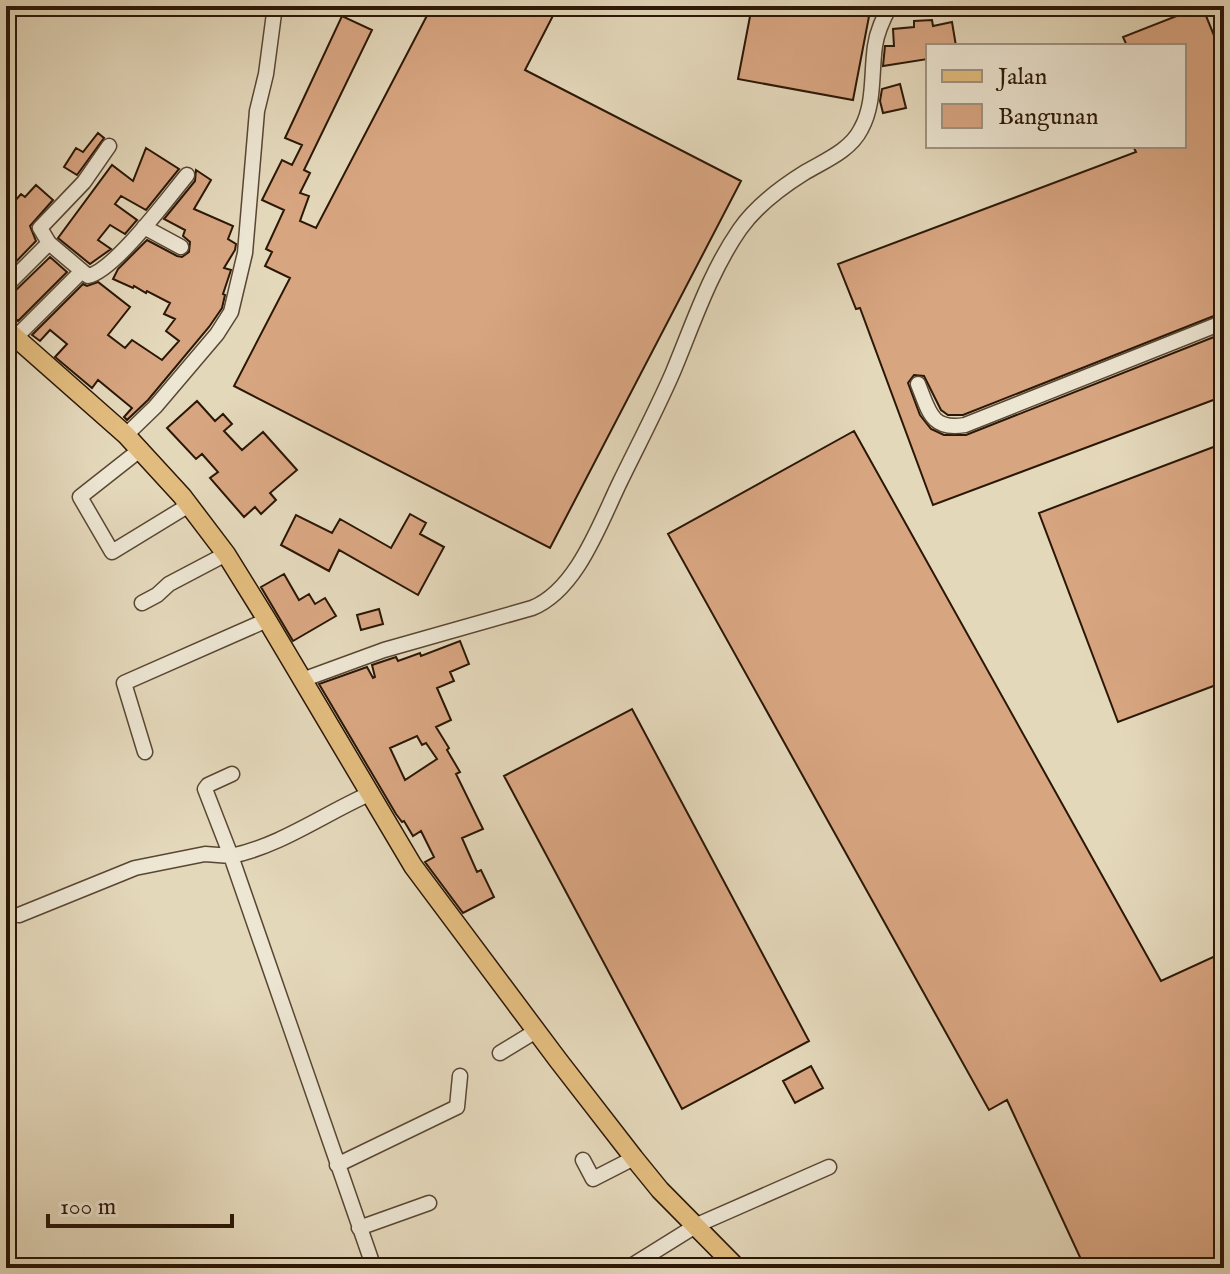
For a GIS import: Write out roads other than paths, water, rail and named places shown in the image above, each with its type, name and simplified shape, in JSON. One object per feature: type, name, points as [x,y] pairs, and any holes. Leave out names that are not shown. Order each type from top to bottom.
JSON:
[{"type":"main road","points":[[11,333],[141,449],[189,505],[226,554],[267,620],[413,866],[634,1158],[660,1190],[737,1268]]},
{"type":"street","points":[[126,435],[155,407],[208,345],[231,312],[245,253],[257,111],[266,74],[275,6]]},
{"type":"street","points":[[302,680],[384,650],[532,608],[553,598],[561,590],[577,566],[616,490],[672,373],[700,305],[740,228],[765,200],[848,145],[863,126],[869,110],[875,43],[890,6]]},
{"type":"street","points":[[109,146],[84,182],[40,228],[49,243],[88,276],[98,273],[144,227],[187,175]]},
{"type":"street","points":[[144,227],[181,247]]},
{"type":"street","points":[[6,286],[49,243]]},
{"type":"street","points":[[11,333],[81,272]]},
{"type":"street","points":[[918,384],[936,422],[951,427],[965,425],[1224,322]]},
{"type":"street","points":[[141,449],[80,497],[112,552],[189,505]]},
{"type":"street","points":[[142,603],[169,584],[226,554]]},
{"type":"street","points":[[145,752],[124,683],[267,620]]},
{"type":"street","points":[[232,774],[205,789],[374,1268]]},
{"type":"street","points":[[19,915],[135,868],[205,854],[231,856],[245,853],[285,837],[369,794]]},
{"type":"street","points":[[500,1053],[536,1031]]},
{"type":"street","points":[[337,1165],[457,1107],[460,1076]]},
{"type":"street","points":[[583,1160],[593,1179],[634,1158]]},
{"type":"street","points":[[628,1268],[697,1225],[829,1167]]},
{"type":"street","points":[[359,1228],[429,1203]]}]
